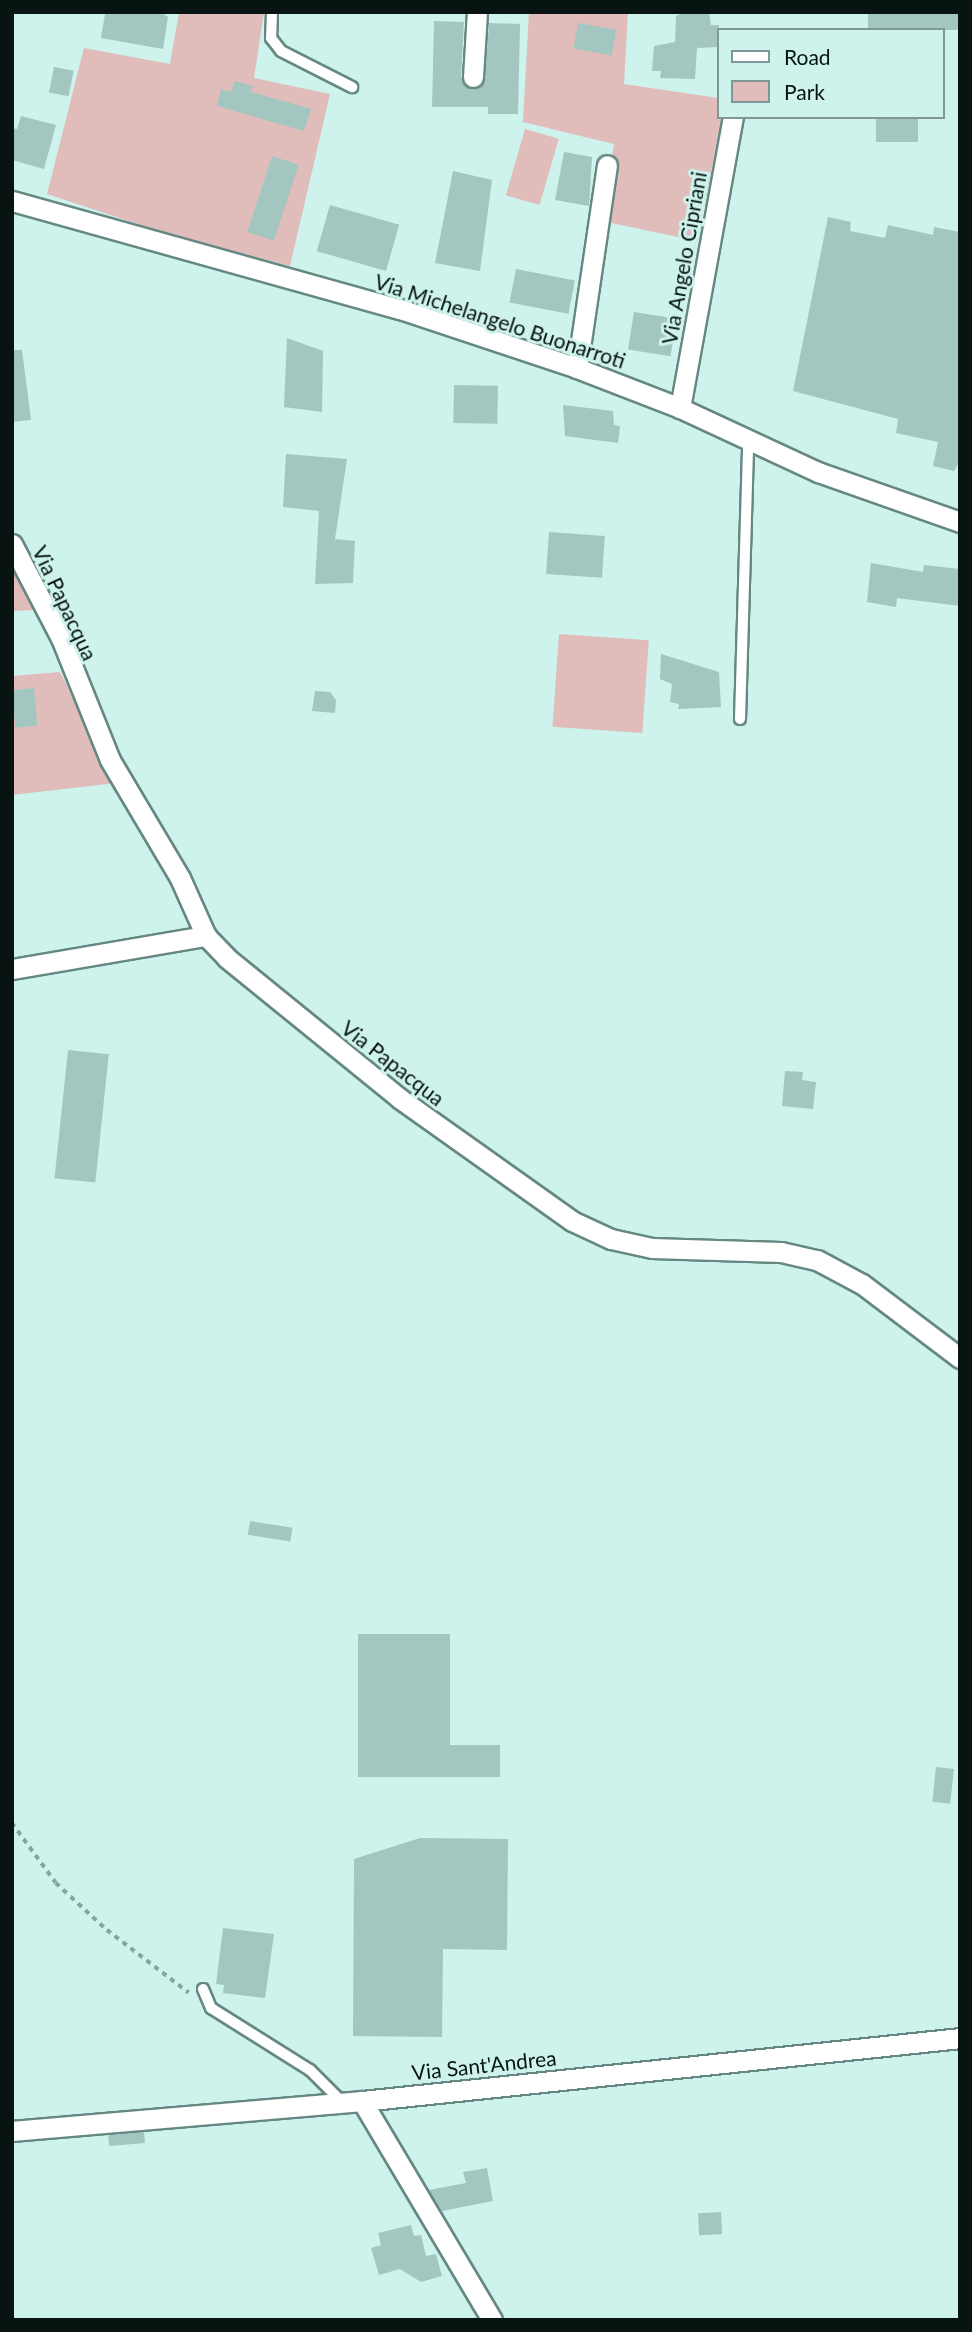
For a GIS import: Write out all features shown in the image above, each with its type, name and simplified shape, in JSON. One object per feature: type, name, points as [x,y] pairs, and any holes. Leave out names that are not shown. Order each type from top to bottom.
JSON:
[{"type":"street","points":[[473,77],[477,12]]},
{"type":"street","name":"Via Angelo Cipriani","points":[[680,408],[733,119]]},
{"type":"street","points":[[577,368],[607,165]]},
{"type":"street","name":"Via Michelangelo Buonarroti","points":[[12,201],[400,309],[577,368],[680,408],[748,442],[960,522]]},
{"type":"street","name":"Via Papacqua","points":[[12,544],[61,638],[98,737],[180,878],[206,936],[227,958],[398,1098],[572,1221],[611,1239],[652,1248],[781,1252],[817,1260],[862,1284],[960,1358]]},
{"type":"street","points":[[12,969],[206,936]]},
{"type":"street","name":"Via Sant'Andrea","points":[[12,2131],[352,2102],[960,2038]]},
{"type":"street","points":[[352,2102],[492,2320]]},
{"type":"lane","points":[[272,12],[271,38],[281,51],[352,87]]},
{"type":"lane","points":[[740,719],[748,442]]},
{"type":"lane","points":[[203,1989],[206,2003],[319,2076],[352,2102]]},
{"type":"path","points":[[12,1823],[56,1883],[86,1911],[171,1983],[206,2003]]},
{"type":"green space","points":[[179,12],[264,12],[254,78],[330,94],[290,266],[171,235],[47,194],[84,48],[170,64]]},
{"type":"green space","points":[[529,12],[628,12],[624,84],[716,98],[716,119],[722,119],[697,241],[602,221],[614,144],[523,122]]},
{"type":"green space","points":[[525,129],[559,139],[540,205],[506,195]]},
{"type":"green space","points":[[12,562],[21,578],[34,610],[12,611]]},
{"type":"green space","points":[[559,634],[649,640],[642,733],[553,727]]},
{"type":"green space","points":[[60,672],[116,783],[12,795],[12,676]]},
{"type":"building","points":[[161,12],[168,17],[163,49],[101,38],[105,14]]},
{"type":"building","points":[[685,12],[709,12],[711,25],[719,25],[716,28],[716,47],[697,48],[695,79],[660,78],[661,71],[652,71],[654,46],[675,42],[676,16]]},
{"type":"building","points":[[868,12],[960,12],[960,30],[868,28]]},
{"type":"building","points":[[434,21],[464,22],[461,77],[473,89],[485,78],[489,23],[520,24],[518,114],[488,114],[488,107],[432,107]]},
{"type":"building","points":[[578,23],[616,30],[612,55],[573,49]]},
{"type":"building","points":[[54,67],[74,71],[69,96],[49,93]]},
{"type":"building","points":[[235,81],[253,86],[251,92],[311,109],[304,131],[217,106],[221,89],[231,92]]},
{"type":"building","points":[[21,116],[56,125],[44,169],[12,160],[12,128],[17,129]]},
{"type":"building","points":[[876,119],[918,119],[918,142],[876,142]]},
{"type":"building","points":[[564,152],[592,157],[589,206],[555,200]]},
{"type":"building","points":[[272,156],[299,165],[274,241],[247,232]]},
{"type":"building","points":[[453,171],[492,180],[480,271],[435,263]]},
{"type":"building","points":[[330,205],[399,225],[386,271],[317,251]]},
{"type":"building","points":[[828,217],[851,222],[850,231],[885,238],[888,225],[933,235],[934,227],[960,232],[960,460],[954,471],[933,466],[938,442],[896,433],[898,419],[793,391]]},
{"type":"building","points":[[516,269],[575,280],[568,314],[510,302]]},
{"type":"building","points":[[634,312],[676,319],[671,356],[628,350]]},
{"type":"building","points":[[287,338],[323,351],[322,412],[284,407]]},
{"type":"building","points":[[12,350],[22,350],[31,420],[12,422]]},
{"type":"building","points":[[454,385],[498,386],[497,424],[453,423]]},
{"type":"building","points":[[563,405],[613,411],[614,425],[620,426],[618,443],[565,436]]},
{"type":"building","points":[[286,454],[347,459],[335,539],[355,541],[353,583],[315,584],[319,511],[283,507]]},
{"type":"building","points":[[549,532],[605,536],[602,578],[546,574]]},
{"type":"building","points":[[871,563],[923,572],[924,565],[960,569],[960,606],[897,598],[896,607],[867,602]]},
{"type":"building","points":[[661,654],[719,672],[721,707],[678,709],[679,704],[670,702],[672,684],[660,679]]},
{"type":"building","points":[[34,688],[37,726],[15,728],[12,690]]},
{"type":"building","points":[[315,691],[330,692],[336,700],[335,713],[312,711]]},
{"type":"building","points":[[68,1050],[109,1054],[95,1183],[55,1178]]},
{"type":"building","points":[[785,1071],[803,1072],[802,1080],[816,1082],[813,1109],[782,1106]]},
{"type":"building","points":[[250,1521],[292,1528],[290,1542],[248,1535]]},
{"type":"building","points":[[358,1634],[450,1634],[450,1745],[500,1745],[500,1777],[358,1777]]},
{"type":"building","points":[[936,1767],[954,1769],[950,1804],[932,1802]]},
{"type":"building","points":[[420,1838],[508,1839],[507,1950],[443,1949],[442,2037],[353,2036],[354,1859]]},
{"type":"building","points":[[223,1928],[274,1934],[265,1998],[223,1993],[224,1985],[216,1984]]},
{"type":"building","points":[[144,2132],[145,2143],[109,2146],[108,2135]]},
{"type":"building","points":[[487,2168],[493,2201],[442,2211],[429,2190],[466,2183],[463,2172]]},
{"type":"building","points":[[721,2212],[722,2234],[699,2235],[698,2213]]},
{"type":"building","points":[[411,2225],[414,2236],[421,2235],[426,2256],[436,2254],[442,2276],[421,2282],[400,2269],[379,2275],[371,2248],[381,2245],[378,2233]]}]
